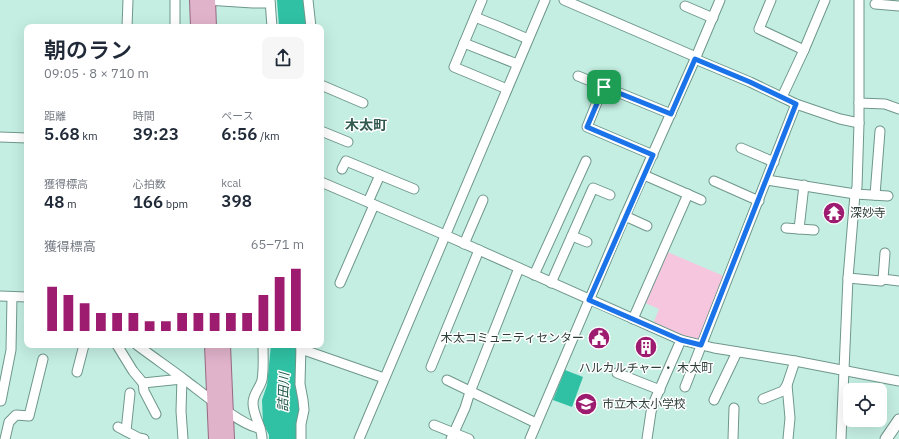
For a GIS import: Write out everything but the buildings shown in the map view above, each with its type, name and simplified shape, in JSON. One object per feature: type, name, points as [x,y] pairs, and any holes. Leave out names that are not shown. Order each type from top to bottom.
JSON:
[{"type":"main road","points":[[197,0],[198,24]]},
{"type":"main road","points":[[207,0],[209,24]]},
{"type":"main road","points":[[212,348],[216,439]]},
{"type":"main road","points":[[223,348],[227,439]]},
{"type":"street","points":[[127,24],[128,0]]},
{"type":"street","points":[[175,0],[175,24]]},
{"type":"street","points":[[207,0],[253,3],[270,1],[272,24]]},
{"type":"street","points":[[308,0],[311,24]]},
{"type":"street","points":[[482,0],[454,67],[507,89]]},
{"type":"street","points":[[359,439],[545,0]]},
{"type":"street","points":[[564,0],[750,82],[796,104],[840,119],[859,123]]},
{"type":"street","points":[[530,439],[625,216],[696,58],[720,0]]},
{"type":"street","points":[[771,0],[759,29],[804,50]]},
{"type":"street","points":[[782,97],[825,0]]},
{"type":"street","points":[[841,439],[848,278],[855,194],[857,187],[859,123],[859,0]]},
{"type":"street","points":[[875,4],[899,6]]},
{"type":"street","points":[[685,6],[713,18]]},
{"type":"street","points":[[475,17],[528,39]]},
{"type":"street","points":[[464,43],[517,64]]},
{"type":"street","points":[[578,76],[671,114]]},
{"type":"street","points":[[324,86],[363,103]]},
{"type":"street","points":[[604,87],[587,127],[653,155]]},
{"type":"street","points":[[859,103],[885,104],[899,108]]},
{"type":"street","points":[[685,387],[796,104]]},
{"type":"street","points":[[324,131],[348,142]]},
{"type":"street","points":[[875,195],[880,131]]},
{"type":"street","points":[[0,137],[24,138]]},
{"type":"street","points":[[741,148],[774,162]]},
{"type":"street","points":[[342,169],[346,161],[414,189]]},
{"type":"street","points":[[534,275],[586,161]]},
{"type":"street","points":[[340,283],[371,204],[380,175]]},
{"type":"street","points":[[644,175],[701,200]]},
{"type":"street","points":[[767,180],[855,194],[888,196]]},
{"type":"street","points":[[714,181],[759,200]]},
{"type":"street","points":[[324,183],[445,235],[681,340],[737,352],[795,361],[899,381]]},
{"type":"street","points":[[799,229],[804,185]]},
{"type":"street","points":[[551,283],[593,188],[610,195]]},
{"type":"street","points":[[633,319],[688,194]]},
{"type":"street","points":[[464,244],[483,200]]},
{"type":"street","points":[[625,216],[647,226]]},
{"type":"street","points":[[786,228],[814,230]]},
{"type":"street","points":[[572,236],[587,242]]},
{"type":"street","points":[[431,367],[479,250]]},
{"type":"street","points":[[883,279],[885,253]]},
{"type":"street","points":[[452,436],[519,268]]},
{"type":"street","points":[[848,278],[899,281]]},
{"type":"street","points":[[0,296],[24,297]]},
{"type":"street","points":[[1,401],[11,350],[12,297]]},
{"type":"street","points":[[647,439],[651,412],[681,340]]},
{"type":"street","points":[[77,372],[83,348]]},
{"type":"street","points":[[119,348],[133,371],[143,382],[144,392],[156,414]]},
{"type":"street","points":[[141,348],[226,411],[249,425],[260,428]]},
{"type":"street","points":[[262,439],[260,428],[255,418],[253,402],[254,395],[262,381],[263,348]]},
{"type":"street","points":[[301,348],[300,384],[304,410],[301,424],[301,439]]},
{"type":"street","points":[[304,348],[384,378]]},
{"type":"street","points":[[714,400],[737,352]]},
{"type":"street","points":[[5,439],[9,422],[16,415],[29,416],[43,359]]},
{"type":"street","points":[[763,399],[784,391],[795,361]]},
{"type":"street","points":[[617,373],[660,390]]},
{"type":"street","points":[[143,382],[182,378]]},
{"type":"street","points":[[182,378],[181,411],[184,439]]},
{"type":"street","points":[[447,380],[536,424]]},
{"type":"street","points":[[787,385],[790,418],[788,439]]},
{"type":"street","points":[[130,393],[122,429],[144,439]]},
{"type":"street","points":[[732,439],[734,408]]},
{"type":"street","points":[[886,439],[899,420]]},
{"type":"street","points":[[434,425],[452,436],[469,439]]},
{"type":"shaded area","points":[[665,251],[726,277],[699,342],[653,324],[659,309],[643,302]]},
{"type":"water","points":[[277,0],[306,0],[308,24],[279,24]]},
{"type":"water","name":"詰田川","points":[[271,348],[299,348],[300,407],[297,439],[269,439],[269,435],[263,423],[262,400],[267,385]]},
{"type":"water","points":[[565,370],[583,377],[572,407],[553,400]]},
{"type":"place","name":"深妙寺","points":[[834,213]]},
{"type":"place","name":"木太コミュニティセンター","points":[[599,338]]},
{"type":"place","name":"ハルカルチャー・ 木太町","points":[[646,347]]},
{"type":"place","name":"市立木太小学校","points":[[586,404]]},
{"type":"district","name":"木太町","points":[[366,125]]},
{"type":"route","points":[[695,59],[750,82],[796,104],[734,265],[701,345],[681,340],[589,300],[653,155],[587,127],[604,87],[671,114],[695,59]]}]
